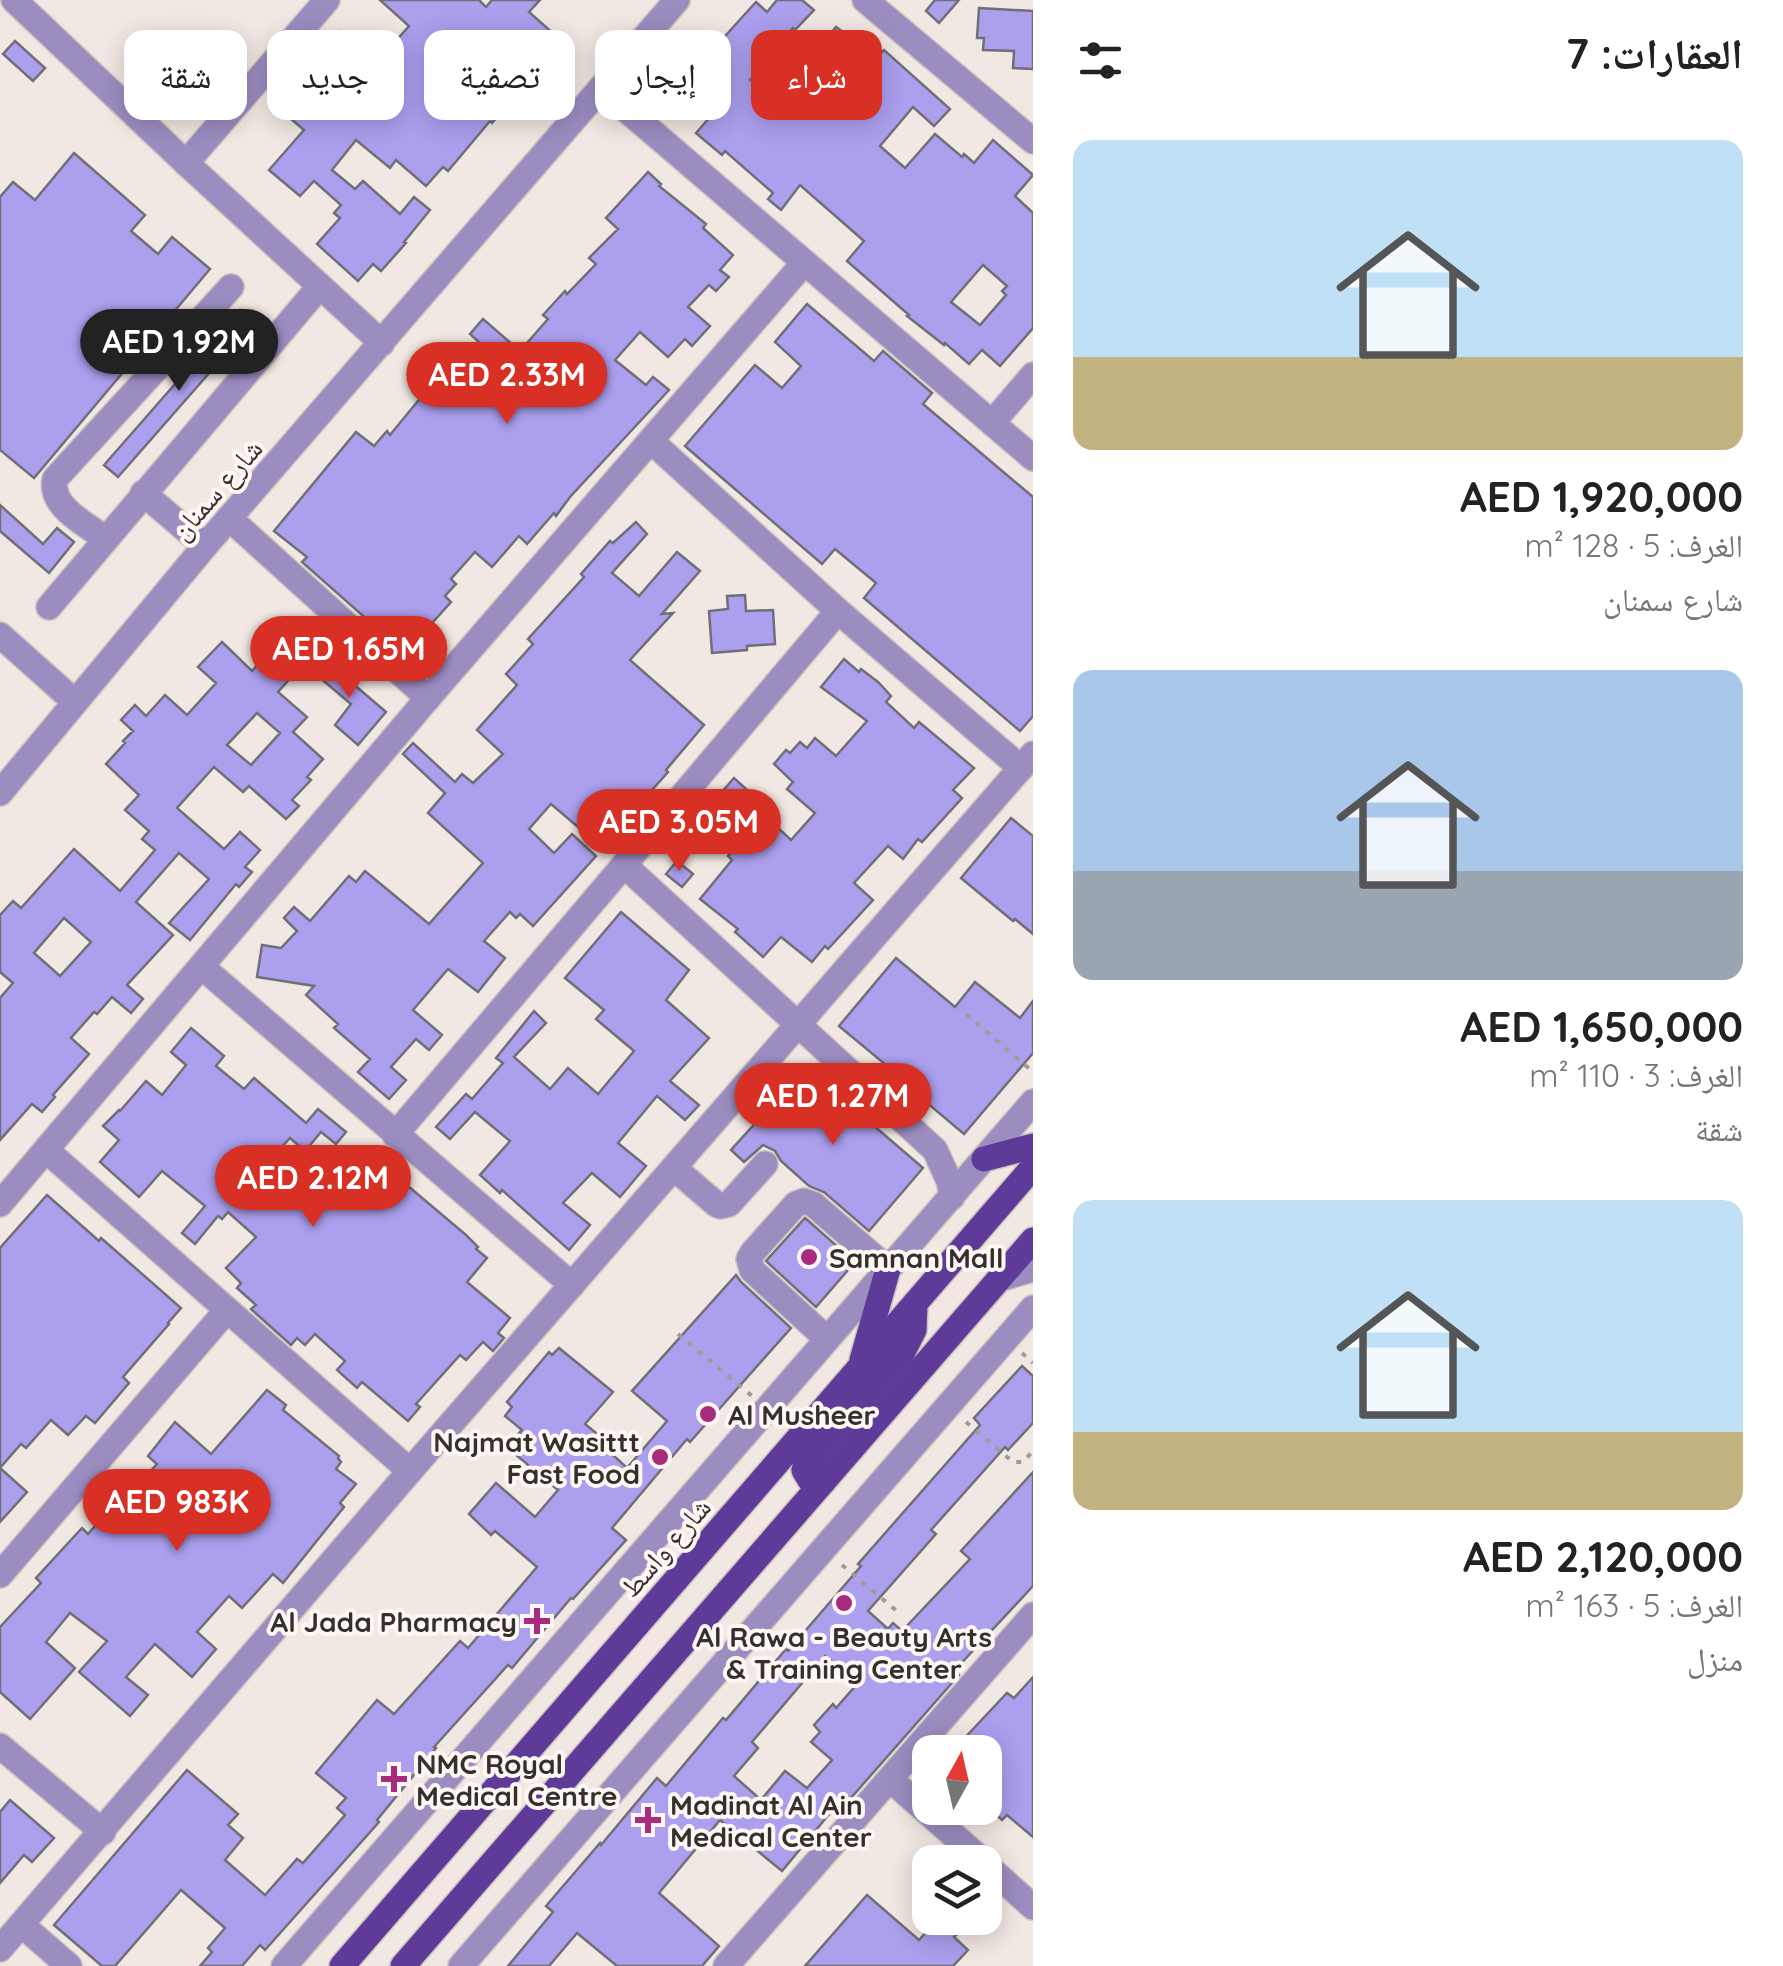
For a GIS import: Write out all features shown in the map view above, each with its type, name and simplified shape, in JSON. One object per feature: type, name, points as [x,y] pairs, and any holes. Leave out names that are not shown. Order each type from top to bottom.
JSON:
[{"type":"main road","points":[[984,1159],[1033,1146]]},
{"type":"main road","name":"شارع واسط","points":[[342,1966],[1033,1167]]},
{"type":"main road","points":[[403,1966],[1033,1240]]},
{"type":"main road","points":[[860,1370],[888,1269]]},
{"type":"main road","points":[[823,1482],[810,1480],[804,1470],[806,1464],[903,1352],[914,1330],[915,1305]]},
{"type":"street","points":[[14,0],[382,342]]},
{"type":"street","points":[[186,163],[327,0]]},
{"type":"street","name":"شارع سمنان","points":[[651,30],[677,0]]},
{"type":"street","points":[[866,0],[1033,141]]},
{"type":"street","name":"شارع سمنان","points":[[0,792],[205,546],[595,95]]},
{"type":"street","points":[[638,120],[1033,458]]},
{"type":"street","points":[[0,1204],[428,698],[804,264]]},
{"type":"street","points":[[105,538],[55,498],[55,479],[231,286]]},
{"type":"street","points":[[49,607],[320,286]]},
{"type":"street","points":[[992,424],[1033,375]]},
{"type":"street","points":[[0,1949],[1027,761],[838,611],[651,441]]},
{"type":"street","points":[[143,493],[205,546]]},
{"type":"street","points":[[229,518],[428,698]]},
{"type":"street","points":[[395,1135],[838,611]]},
{"type":"street","points":[[0,635],[75,702]]},
{"type":"street","points":[[624,865],[935,1150],[952,1197]]},
{"type":"street","points":[[202,967],[572,1285]]},
{"type":"street","points":[[284,1966],[1033,1102]]},
{"type":"street","points":[[46,1150],[410,1471]]},
{"type":"street","points":[[935,1150],[984,1159]]},
{"type":"street","points":[[674,1168],[716,1204],[725,1206],[765,1164]]},
{"type":"street","points":[[827,1339],[752,1270],[749,1259],[753,1252],[793,1207],[804,1201],[888,1269]]},
{"type":"street","points":[[999,1279],[1033,1269]]},
{"type":"street","points":[[460,1966],[1033,1308]]},
{"type":"street","points":[[0,1575],[227,1310]]},
{"type":"street","points":[[726,1966],[1033,1615]]},
{"type":"street","points":[[0,1746],[102,1832]]},
{"type":"street","points":[[891,1780],[964,1845]]},
{"type":"street","points":[[1002,1879],[1033,1906]]},
{"type":"street","points":[[22,1925],[69,1966]]},
{"type":"path","points":[[966,1014],[1033,1072]]},
{"type":"path","points":[[678,1334],[767,1408]]},
{"type":"path","points":[[948,1406],[1012,1462],[1023,1462],[1033,1451]]},
{"type":"path","points":[[823,1549],[898,1612]]},
{"type":"building","points":[[380,0],[479,0],[486,7],[492,0],[540,0],[529,12],[549,30],[424,30],[424,120],[495,120],[448,171],[443,167],[426,186],[396,160],[390,168],[356,140],[332,170],[355,189],[363,181],[400,214],[414,197],[430,210],[381,271],[373,264],[358,281],[317,244],[340,218],[334,213],[341,205],[314,181],[300,196],[269,170],[304,130],[292,120],[404,120],[404,32],[409,26]]},
{"type":"building","points":[[777,0],[802,0],[814,10],[795,30],[751,30],[751,120],[882,120],[884,50],[950,109],[934,126],[913,107],[880,146],[905,168],[935,134],[974,163],[993,140],[1033,175],[1015,196],[1033,213],[1033,328],[1000,366],[982,350],[969,364],[907,316],[847,261],[864,241],[800,185],[781,210],[768,199],[773,193],[725,151],[722,155],[696,133],[707,120],[731,120],[731,30],[756,2],[767,12]],"holes":[[[983,265],[1007,286],[1002,291],[1006,295],[980,325],[951,302]]]},
{"type":"building","points":[[935,0],[959,0],[939,23],[926,11]]},
{"type":"building","points":[[979,8],[1033,11],[1033,69],[1013,68],[1014,51],[983,50],[984,38],[977,38]]},
{"type":"building","points":[[15,41],[45,68],[33,81],[3,54]]},
{"type":"building","points":[[74,153],[145,215],[131,231],[158,254],[172,237],[210,269],[34,478],[0,450],[0,197],[13,182],[35,200]]},
{"type":"building","points":[[648,172],[659,186],[706,224],[703,228],[733,255],[720,270],[729,277],[716,291],[709,285],[688,307],[710,326],[692,346],[685,339],[668,357],[640,332],[615,360],[646,385],[653,377],[669,390],[527,544],[519,536],[492,567],[475,552],[451,579],[456,584],[445,596],[451,602],[405,653],[302,562],[307,557],[274,531],[356,432],[374,446],[387,431],[390,435],[422,396],[419,392],[449,359],[461,370],[483,346],[470,334],[483,319],[520,351],[548,319],[543,315],[596,264],[589,258],[618,229],[606,218]]},
{"type":"building","points":[[807,304],[874,361],[883,351],[932,393],[923,404],[1033,497],[1033,716],[1020,731],[864,598],[876,583],[835,549],[822,564],[685,446],[755,365],[782,388],[801,366],[775,342]]},
{"type":"building","points":[[240,310],[254,322],[118,477],[104,465]]},
{"type":"building","points":[[0,505],[43,544],[57,528],[74,542],[49,573],[0,531]]},
{"type":"building","points":[[636,522],[647,534],[612,573],[639,596],[677,552],[700,571],[662,614],[673,613],[630,660],[704,725],[635,809],[628,803],[614,818],[598,804],[578,827],[551,804],[529,829],[554,853],[572,834],[596,856],[533,926],[520,914],[516,918],[510,912],[484,941],[505,958],[478,992],[448,969],[413,1010],[442,1035],[429,1050],[416,1039],[391,1067],[406,1080],[389,1099],[358,1072],[370,1059],[334,1028],[338,1024],[306,995],[314,986],[257,977],[262,945],[281,948],[297,931],[284,918],[294,907],[310,921],[349,876],[356,882],[365,871],[429,924],[483,863],[428,813],[445,793],[403,754],[413,743],[455,782],[462,774],[473,783],[503,754],[477,730],[517,685],[506,674],[533,644],[528,639],[584,577],[581,574],[610,541],[613,543]]},
{"type":"building","points":[[745,595],[746,611],[773,610],[775,644],[712,653],[709,611],[728,609],[727,596]]},
{"type":"building","points":[[222,642],[252,671],[278,642],[303,664],[278,692],[307,717],[293,732],[323,759],[307,777],[311,780],[292,800],[299,806],[286,819],[249,786],[243,792],[214,767],[177,808],[224,849],[240,832],[260,850],[245,867],[252,872],[239,887],[236,884],[190,940],[169,923],[209,879],[179,853],[136,902],[173,935],[127,985],[143,999],[131,1013],[112,997],[97,1014],[94,1012],[71,1038],[89,1054],[42,1112],[32,1104],[0,1140],[0,998],[13,983],[0,972],[0,915],[13,901],[21,908],[74,849],[120,891],[155,850],[142,839],[149,831],[125,810],[139,795],[106,764],[133,731],[121,720],[135,705],[146,716],[165,695],[187,715],[216,683],[198,667]],"holes":[[[257,713],[280,733],[251,765],[227,745]],[[64,918],[91,942],[60,976],[34,953]]]},
{"type":"building","points":[[317,653],[386,712],[358,745],[335,725],[351,704],[306,666]]},
{"type":"building","points":[[844,659],[878,682],[891,696],[886,702],[914,728],[919,722],[974,768],[953,790],[962,798],[922,842],[918,839],[903,859],[888,846],[854,883],[873,900],[828,949],[825,946],[812,962],[781,937],[763,957],[735,932],[738,929],[700,899],[732,860],[728,856],[736,846],[719,832],[726,825],[713,813],[725,798],[720,794],[734,778],[768,809],[763,814],[791,840],[815,813],[787,789],[793,782],[774,764],[786,750],[790,753],[800,742],[807,748],[815,738],[836,756],[867,721],[821,687]]},
{"type":"building","points":[[1011,818],[1033,836],[1033,934],[961,878]]},
{"type":"building","points":[[677,861],[693,874],[682,887],[666,874]]},
{"type":"building","points":[[621,912],[689,970],[666,1000],[709,1038],[670,1081],[699,1105],[685,1120],[657,1096],[618,1143],[646,1166],[620,1197],[592,1173],[563,1203],[590,1225],[569,1250],[480,1175],[510,1141],[475,1112],[450,1139],[436,1127],[466,1094],[472,1099],[503,1063],[496,1058],[534,1011],[546,1023],[514,1057],[550,1089],[568,1068],[598,1094],[634,1051],[596,1019],[604,1010],[565,978]]},
{"type":"building","points":[[896,958],[955,1007],[975,982],[1020,1018],[1033,1001],[1033,1053],[964,1134],[839,1026]]},
{"type":"building","points":[[191,1028],[224,1056],[216,1066],[244,1089],[254,1078],[306,1123],[318,1109],[346,1132],[336,1144],[321,1132],[305,1151],[290,1138],[269,1161],[296,1185],[306,1175],[326,1193],[363,1148],[466,1235],[487,1258],[467,1282],[510,1318],[498,1333],[504,1338],[493,1351],[483,1342],[466,1360],[460,1355],[416,1404],[420,1407],[408,1421],[362,1382],[357,1388],[337,1370],[345,1361],[315,1334],[305,1345],[297,1338],[291,1345],[251,1309],[256,1305],[237,1288],[241,1283],[226,1268],[256,1237],[228,1212],[222,1219],[218,1216],[195,1244],[182,1233],[205,1206],[162,1171],[139,1197],[100,1162],[119,1140],[103,1126],[146,1081],[162,1095],[186,1065],[171,1052]]},
{"type":"building","points":[[808,1065],[923,1168],[869,1231],[824,1192],[809,1186],[775,1151],[763,1145],[744,1162],[731,1150]]},
{"type":"building","points":[[47,1195],[181,1308],[123,1377],[129,1383],[95,1423],[86,1416],[68,1435],[51,1420],[26,1448],[21,1444],[0,1468],[0,1248]]},
{"type":"building","name":"Samnan Mall","points":[[805,1218],[855,1262],[816,1307],[766,1261]]},
{"type":"building","points":[[736,1275],[791,1328],[690,1442],[687,1439],[612,1528],[626,1540],[512,1668],[508,1665],[434,1747],[379,1822],[265,1950],[260,1945],[242,1966],[200,1966],[212,1952],[208,1948],[225,1928],[181,1890],[115,1966],[102,1966],[54,1925],[187,1770],[238,1814],[228,1825],[243,1838],[225,1860],[265,1895],[297,1859],[303,1863],[345,1815],[337,1808],[346,1798],[316,1773],[377,1700],[394,1714],[460,1641],[468,1648],[537,1567],[495,1531],[491,1535],[469,1514],[496,1483],[535,1517],[558,1490],[510,1450],[523,1436],[519,1433],[522,1430],[505,1416],[512,1407],[507,1402],[549,1352],[552,1355],[559,1348],[613,1392],[585,1424],[606,1441],[602,1445],[627,1468],[667,1421],[632,1391]]},
{"type":"building","points":[[1022,1366],[1033,1376],[1033,1423],[1008,1450],[1005,1447],[931,1530],[936,1534],[868,1611],[888,1629],[893,1623],[902,1631],[970,1559],[961,1551],[1033,1472],[1033,1586],[954,1671],[959,1675],[850,1799],[845,1795],[782,1871],[720,1820],[659,1893],[719,1946],[702,1966],[617,1966],[577,1933],[549,1966],[508,1966],[553,1912],[546,1906],[657,1778],[666,1786],[723,1718],[726,1720],[788,1651],[980,1425],[974,1418]],"holes":[[[825,1656],[857,1684],[814,1725],[820,1732],[811,1742],[832,1760],[807,1788],[785,1771],[761,1800],[734,1776],[758,1748],[752,1742]]]},
{"type":"building","points":[[267,1390],[286,1405],[283,1410],[339,1456],[341,1462],[336,1469],[356,1484],[340,1503],[344,1507],[283,1583],[273,1574],[242,1608],[229,1596],[197,1632],[216,1649],[192,1677],[155,1644],[126,1677],[148,1695],[130,1716],[79,1672],[107,1641],[70,1613],[46,1642],[75,1668],[30,1719],[0,1692],[0,1627],[41,1583],[36,1578],[82,1528],[88,1534],[108,1511],[102,1504],[123,1483],[131,1491],[157,1464],[148,1456],[175,1422],[211,1454]]},
{"type":"building","points":[[0,1468],[27,1492],[0,1522]]},
{"type":"building","points":[[1033,1677],[1033,1837],[1007,1815],[1002,1820],[1002,1735],[967,1735],[1007,1693],[1014,1698]]},
{"type":"building","points":[[10,1800],[54,1838],[32,1862],[24,1855],[0,1883],[0,1812]]},
{"type":"building","points":[[867,1895],[919,1940],[923,1935],[956,1935],[968,1950],[953,1966],[805,1966]]},
{"type":"place","name":"Samnan Mall","points":[[809,1257]]},
{"type":"place","name":"Al Musheer","points":[[708,1414]]},
{"type":"place","name":"Najmat Wasittt Fast Food","points":[[660,1457]]},
{"type":"place","name":"Al Rawa - Beauty Arts & Training Center","points":[[844,1603]]},
{"type":"place","name":"Al Jada Pharmacy","points":[[537,1621]]},
{"type":"place","name":"NMC Royal Medical Centre","points":[[394,1779]]},
{"type":"place","name":"Madinat Al Ain Medical Center","points":[[648,1820]]}]
